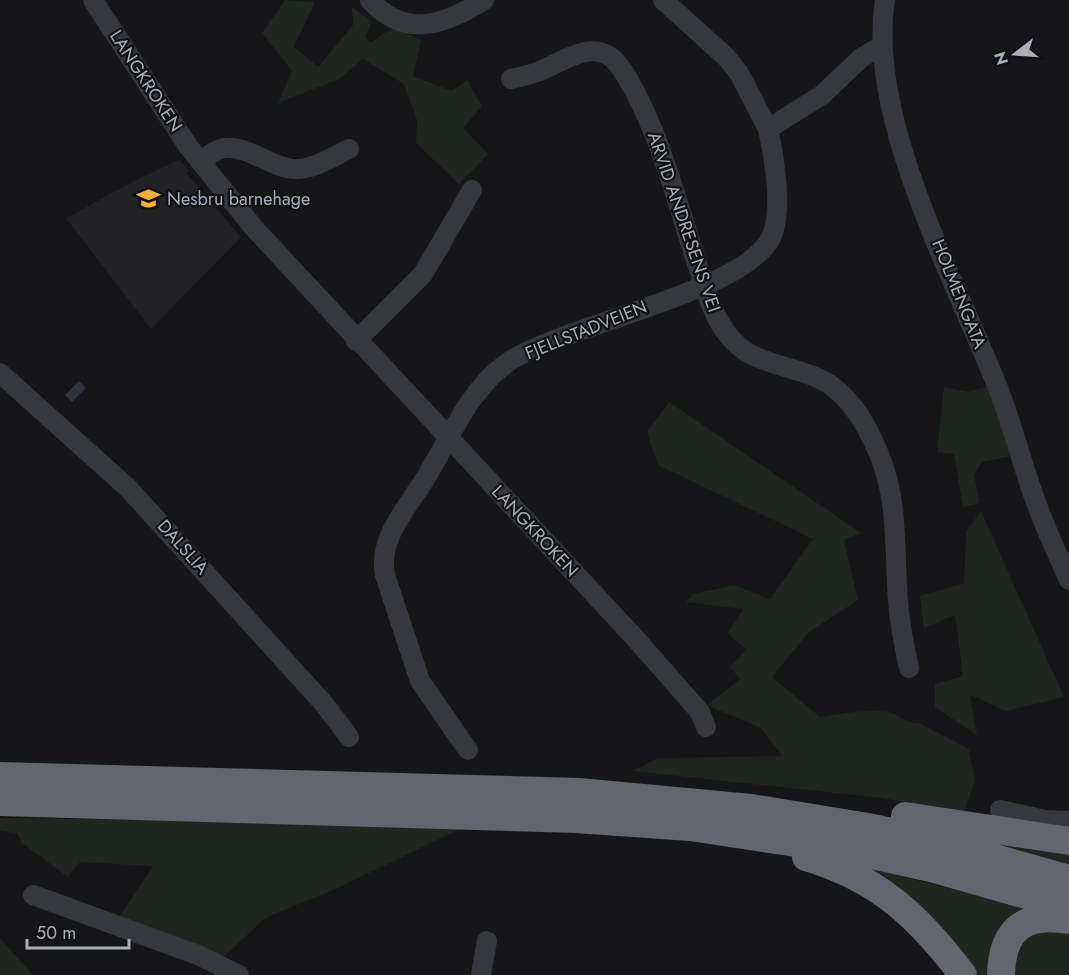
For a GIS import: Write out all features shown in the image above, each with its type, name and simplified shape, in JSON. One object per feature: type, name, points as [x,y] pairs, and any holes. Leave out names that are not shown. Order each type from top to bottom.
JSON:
[{"type":"highway","points":[[0,776],[579,792],[751,808],[928,839],[1069,879]]},
{"type":"highway","points":[[751,808],[782,798],[1069,841]]},
{"type":"highway","points":[[0,802],[542,818],[690,828],[863,853],[931,868],[1069,907]]},
{"type":"highway","points":[[690,828],[793,853],[858,875],[889,895],[921,923],[963,975]]},
{"type":"highway","points":[[1001,975],[1002,954],[1008,938],[1016,928],[1032,920],[1069,920]]},
{"type":"street","name":"LANGKROKEN","points":[[93,0],[200,161],[254,228],[356,341],[635,638],[700,712],[706,727]]},
{"type":"street","points":[[369,0],[386,15],[406,25],[423,25],[445,19],[484,0]]},
{"type":"street","name":"FJELLSTADVEIEN","points":[[468,750],[420,681],[383,564],[385,544],[469,405],[492,376],[507,363],[605,320],[705,286],[749,262],[772,234],[776,215],[773,150],[768,129],[739,73],[726,57],[663,0]]},
{"type":"street","name":"HOLMENGATA","points":[[885,0],[881,46],[891,109],[919,196],[998,389],[1044,523],[1069,580]]},
{"type":"street","points":[[768,129],[822,95],[861,58],[881,46]]},
{"type":"street","name":"ARVID ANDRESENS VEI","points":[[511,79],[536,73],[579,53],[593,51],[607,54],[617,62],[639,99],[655,135],[717,317],[739,346],[758,360],[819,379],[840,392],[865,424],[880,455],[892,496],[898,600],[909,668]]},
{"type":"street","points":[[200,161],[224,148],[235,148],[286,168],[297,169],[314,166],[349,149]]},
{"type":"street","points":[[356,341],[423,274],[472,190]]},
{"type":"street","name":"DALSLIA","points":[[0,373],[128,488],[325,705],[348,736]]},
{"type":"street","points":[[1000,810],[1045,820],[1069,821]]},
{"type":"street","points":[[33,895],[198,955],[239,975]]},
{"type":"street","points":[[481,975],[488,941]]},
{"type":"shaded area","points":[[285,0],[315,2],[294,47],[318,67],[353,25],[352,7],[372,21],[365,38],[371,42],[394,27],[421,40],[413,76],[452,91],[467,80],[482,106],[463,128],[488,154],[459,184],[416,143],[417,120],[404,84],[363,59],[339,79],[278,103],[292,71],[262,33]]},
{"type":"shaded area","points":[[179,160],[189,170],[186,173],[241,237],[151,329],[66,218]]},
{"type":"shaded area","points":[[79,381],[86,388],[72,402],[65,395]]},
{"type":"shaded area","points":[[989,386],[1011,456],[982,462],[974,475],[980,503],[963,507],[954,454],[937,452],[944,387],[968,392]]},
{"type":"shaded area","points":[[669,402],[861,533],[844,540],[858,600],[809,632],[772,677],[820,717],[862,711],[888,712],[910,722],[919,723],[969,749],[975,782],[963,813],[882,798],[633,771],[658,758],[782,756],[761,728],[707,705],[740,679],[730,667],[746,650],[728,633],[743,609],[686,602],[693,594],[734,585],[770,599],[813,539],[658,465],[647,432]]},
{"type":"shaded area","points":[[981,511],[1064,697],[1006,711],[970,695],[977,735],[935,707],[935,684],[963,676],[955,615],[924,628],[920,596],[964,583],[966,531]]},
{"type":"shaded area","points":[[0,818],[470,824],[338,888],[265,918],[224,957],[119,917],[153,866],[80,862],[68,877],[22,843],[17,833],[0,831]]},
{"type":"shaded area","points":[[943,827],[1069,849],[1069,866]]},
{"type":"shaded area","points":[[861,866],[1030,909],[994,975],[976,975]]},
{"type":"shaded area","points":[[1069,930],[1069,975],[1011,975],[1017,945],[1032,934]]},
{"type":"shaded area","points":[[0,938],[33,975],[0,975]]},
{"type":"place","name":"Nesbru barnehage","points":[[149,199]]}]
